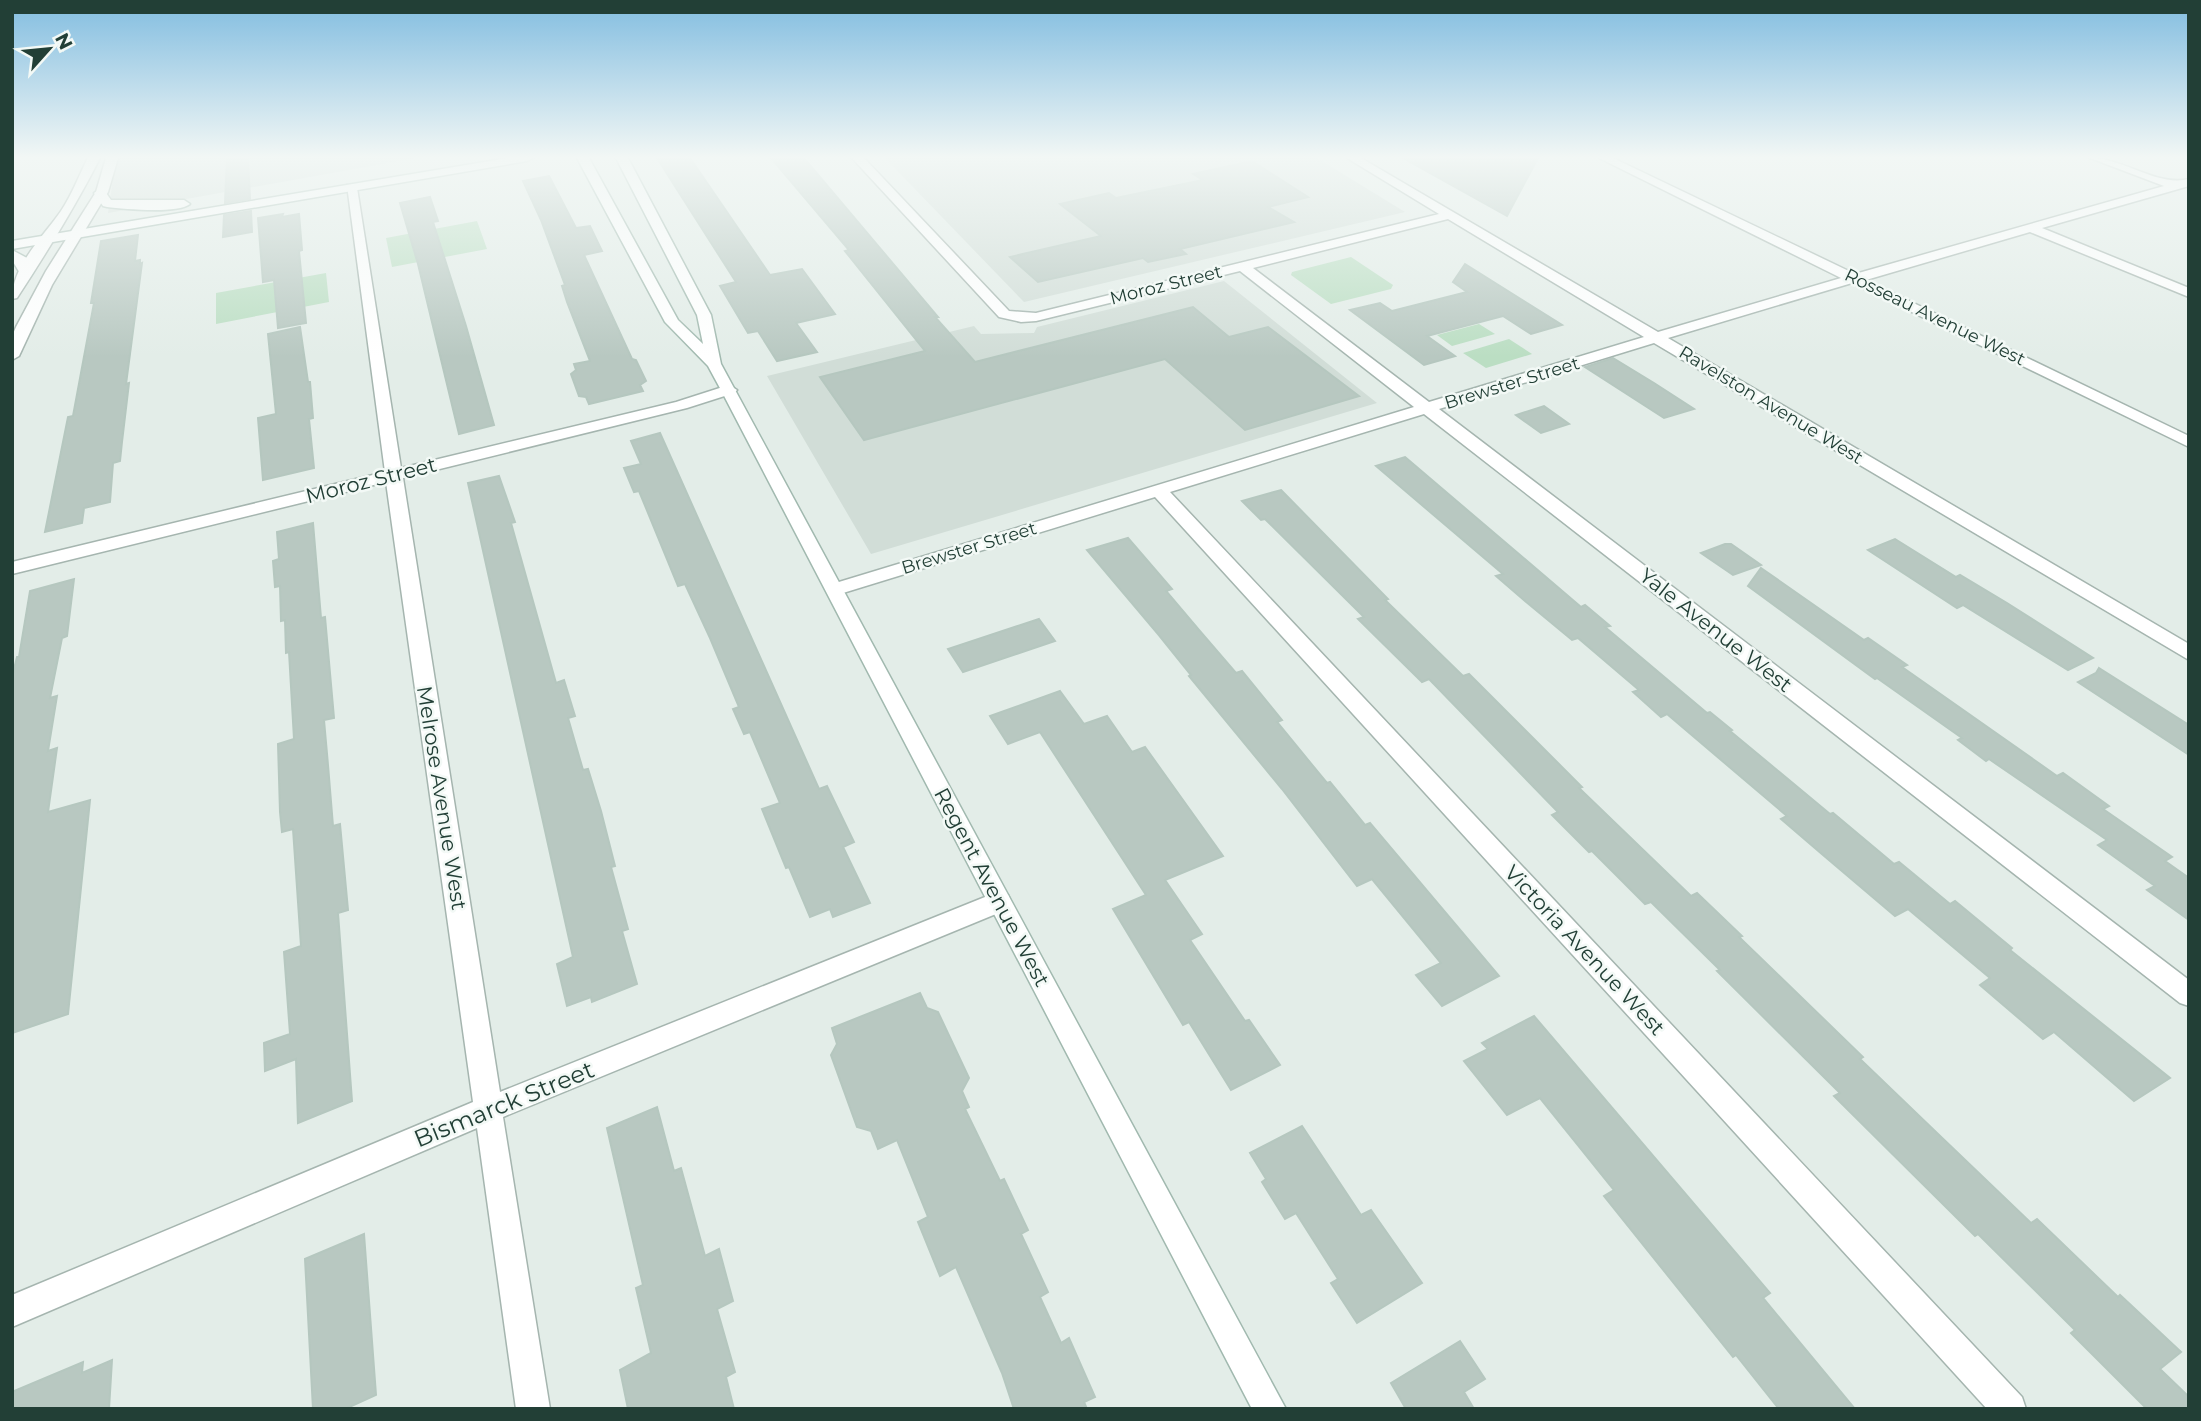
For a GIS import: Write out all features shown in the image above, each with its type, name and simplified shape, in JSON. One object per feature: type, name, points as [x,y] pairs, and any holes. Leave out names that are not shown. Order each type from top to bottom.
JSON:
[{"type":"street","points":[[12,232],[60,224]]},
{"type":"street","points":[[12,356],[48,280],[83,224]]},
{"type":"street","points":[[12,245],[134,224]]},
{"type":"street","name":"Melrose Avenue West","points":[[356,224],[482,1068],[486,1111],[497,1161],[533,1409]]},
{"type":"street","name":"Regent Avenue West","points":[[619,224],[671,322],[714,364],[729,390],[1270,1409]]},
{"type":"street","name":"Regent Avenue West","points":[[657,224],[704,315],[714,364]]},
{"type":"street","name":"Moroz Street","points":[[920,224],[1004,314],[1021,318],[1036,317],[1412,224]]},
{"type":"street","name":"Ravelston Avenue West","points":[[1466,224],[2189,653]]},
{"type":"street","name":"Rosseau Avenue West","points":[[1743,224],[2189,442]]},
{"type":"street","name":"Brewster Street","points":[[836,589],[1854,278],[2044,224]]},
{"type":"street","points":[[12,295],[55,225]]},
{"type":"street","points":[[2031,228],[2189,293]]},
{"type":"street","points":[[12,254],[22,261],[26,272]]},
{"type":"street","name":"Yale Avenue West","points":[[1242,266],[2189,995]]},
{"type":"street","name":"Moroz Street","points":[[12,568],[681,405],[729,390]]},
{"type":"street","name":"Victoria Avenue West","points":[[1159,491],[2010,1409]]},
{"type":"street","name":"Bismarck Street","points":[[12,1311],[486,1111],[999,902]]},
{"type":"shaded area","points":[[949,224],[1353,224],[1024,302]]},
{"type":"shaded area","points":[[1224,281],[1377,403],[871,554],[767,376],[974,326],[981,334],[1034,333],[1037,327]]},
{"type":"green space","points":[[459,224],[478,224],[487,249],[392,267],[386,238]]},
{"type":"green space","points":[[1351,257],[1393,285],[1391,289],[1331,304],[1291,275],[1292,272]]},
{"type":"green space","points":[[326,273],[329,302],[216,324],[216,293]]},
{"type":"green space","points":[[1479,324],[1495,334],[1452,346],[1437,335]]},
{"type":"green space","points":[[1509,339],[1532,354],[1486,368],[1463,353]]},
{"type":"building","points":[[224,224],[252,224],[252,232],[223,237]]},
{"type":"building","points":[[258,224],[300,224],[302,250],[299,251],[306,323],[278,328],[274,280],[263,282]]},
{"type":"building","points":[[406,224],[434,224],[494,425],[459,434]]},
{"type":"building","points":[[543,224],[574,224],[576,228],[590,226],[602,251],[584,255],[632,359],[636,360],[646,381],[640,385],[643,391],[589,404],[586,397],[579,396],[571,374],[576,370],[574,364],[590,361],[567,302],[562,286],[565,285]]},
{"type":"building","points":[[699,224],[735,224],[770,275],[802,269],[835,314],[796,323],[817,352],[777,361],[758,331],[748,333],[720,286],[736,282]]},
{"type":"building","points":[[827,224],[860,224],[975,362],[1193,307],[1229,337],[1268,327],[1359,396],[1245,430],[1165,359],[864,440],[820,377],[925,351],[845,251],[849,250]]},
{"type":"building","points":[[1086,224],[1284,224],[1180,249],[1186,254],[1148,262],[1143,258],[1038,282],[1010,257],[1101,236]]},
{"type":"building","points":[[138,235],[135,261],[140,260],[140,264],[142,263],[126,384],[129,383],[120,461],[113,463],[110,502],[84,508],[82,523],[45,532],[68,417],[73,416],[94,303],[91,303],[101,241]]},
{"type":"building","points":[[1465,264],[1562,325],[1531,334],[1503,316],[1427,336],[1455,356],[1424,365],[1350,310],[1380,303],[1392,311],[1467,292],[1453,282]]},
{"type":"building","points":[[300,327],[310,382],[313,418],[309,419],[314,468],[263,480],[258,418],[276,414],[268,334]]},
{"type":"building","points":[[1613,358],[1694,409],[1664,418],[1585,367]]},
{"type":"building","points":[[1544,406],[1569,424],[1541,433],[1516,415]]},
{"type":"building","points":[[660,433],[819,789],[827,786],[854,842],[843,847],[870,903],[833,917],[830,909],[810,917],[789,867],[786,868],[762,809],[780,803],[750,732],[744,734],[733,709],[739,707],[685,584],[678,586],[639,491],[634,492],[624,468],[641,464],[631,441]]},
{"type":"building","points":[[1405,457],[1581,607],[1585,605],[1610,626],[1605,627],[1830,814],[1833,813],[1894,864],[1899,862],[1950,904],[1955,901],[2012,948],[2010,950],[2170,1078],[2134,1101],[2054,1032],[2043,1039],[1980,985],[1990,978],[1908,909],[1895,916],[1781,819],[1787,816],[1667,714],[1661,717],[1633,692],[1639,690],[1578,638],[1572,640],[1525,601],[1496,576],[1503,574],[1376,466]]},
{"type":"building","points":[[499,476],[515,522],[511,523],[556,683],[564,680],[575,716],[568,718],[583,770],[588,769],[601,811],[615,866],[611,867],[628,929],[622,931],[637,984],[592,1002],[591,997],[567,1006],[557,964],[573,957],[468,483]]},
{"type":"building","points":[[1281,490],[1388,599],[1385,600],[1463,676],[1469,674],[1582,787],[1579,788],[1691,896],[1697,893],[1742,936],[1739,937],[1937,1133],[2031,1223],[2037,1219],[2118,1297],[2120,1295],[2181,1352],[2160,1369],[2189,1397],[2189,1409],[2147,1409],[2071,1333],[2075,1330],[1978,1234],[1975,1236],[1834,1096],[1840,1093],[1717,971],[1720,970],[1651,902],[1645,904],[1592,851],[1589,852],[1552,815],[1558,812],[1429,679],[1422,682],[1358,619],[1364,617],[1265,519],[1261,520],[1242,501]]},
{"type":"building","points":[[313,523],[321,618],[325,617],[334,718],[324,720],[333,826],[340,824],[348,910],[338,913],[352,1101],[298,1123],[296,1059],[265,1071],[264,1043],[290,1034],[284,952],[301,946],[293,829],[282,832],[280,812],[278,744],[294,739],[289,652],[286,653],[285,620],[281,621],[280,586],[275,587],[273,561],[279,559],[277,532]]},
{"type":"building","points":[[1128,538],[1172,589],[1166,591],[1199,630],[1236,673],[1242,671],[1282,720],[1277,722],[1327,783],[1330,782],[1365,825],[1370,823],[1499,976],[1442,1006],[1416,975],[1441,963],[1372,879],[1357,886],[1189,676],[1191,675],[1087,550]]},
{"type":"building","points":[[1895,539],[1956,577],[1960,575],[2007,603],[2093,658],[2068,670],[1963,605],[1957,608],[1868,550]]},
{"type":"building","points":[[1731,544],[1761,565],[1733,575],[1701,553]]},
{"type":"building","points":[[1761,568],[1864,640],[1868,638],[1907,665],[1902,667],[2057,776],[2063,773],[2109,806],[2103,809],[2172,857],[2165,861],[2189,878],[2189,920],[2147,890],[2155,886],[2098,845],[2107,840],[1989,759],[1986,761],[1958,740],[1962,738],[1875,679],[1748,586]]},
{"type":"building","points":[[74,579],[67,636],[62,638],[50,698],[57,696],[48,751],[57,748],[48,812],[90,800],[68,1014],[12,1033],[12,677],[19,657],[30,591]]},
{"type":"building","points":[[1039,619],[1055,641],[963,672],[948,649]]},
{"type":"building","points":[[2099,668],[2189,725],[2189,755],[2078,682],[2096,673]]},
{"type":"building","points":[[1060,691],[1084,724],[1107,716],[1132,752],[1145,747],[1223,856],[1165,880],[1202,934],[1190,940],[1245,1021],[1249,1020],[1280,1065],[1231,1090],[1189,1022],[1183,1025],[1113,909],[1146,895],[1040,732],[1008,744],[990,716]]},
{"type":"building","points":[[920,993],[927,1008],[938,1012],[969,1078],[962,1091],[969,1107],[965,1109],[1000,1181],[1004,1179],[1028,1230],[1021,1234],[1048,1292],[1040,1297],[1061,1343],[1069,1338],[1095,1397],[1084,1402],[1087,1409],[1014,1409],[1002,1373],[956,1267],[940,1276],[918,1222],[928,1217],[897,1140],[878,1149],[871,1131],[857,1127],[831,1055],[837,1044],[832,1028]]},
{"type":"building","points":[[1534,1016],[1770,1293],[1763,1298],[1855,1409],[1779,1409],[1736,1355],[1733,1357],[1604,1196],[1614,1190],[1540,1098],[1507,1115],[1464,1061],[1488,1049],[1482,1043]]},
{"type":"building","points":[[657,1107],[674,1171],[681,1168],[705,1256],[719,1249],[733,1301],[717,1309],[735,1372],[726,1377],[734,1409],[628,1409],[620,1370],[651,1353],[636,1288],[643,1285],[607,1128]]},
{"type":"building","points":[[1302,1126],[1361,1215],[1371,1210],[1422,1283],[1357,1323],[1331,1283],[1338,1279],[1296,1213],[1285,1219],[1262,1182],[1266,1179],[1250,1153]]},
{"type":"building","points":[[364,1234],[376,1395],[345,1409],[313,1409],[305,1259]]},
{"type":"building","points":[[1460,1341],[1485,1379],[1464,1392],[1474,1409],[1406,1409],[1391,1383]]},
{"type":"building","points":[[112,1360],[109,1409],[12,1409],[12,1392],[83,1362],[82,1373]]}]
